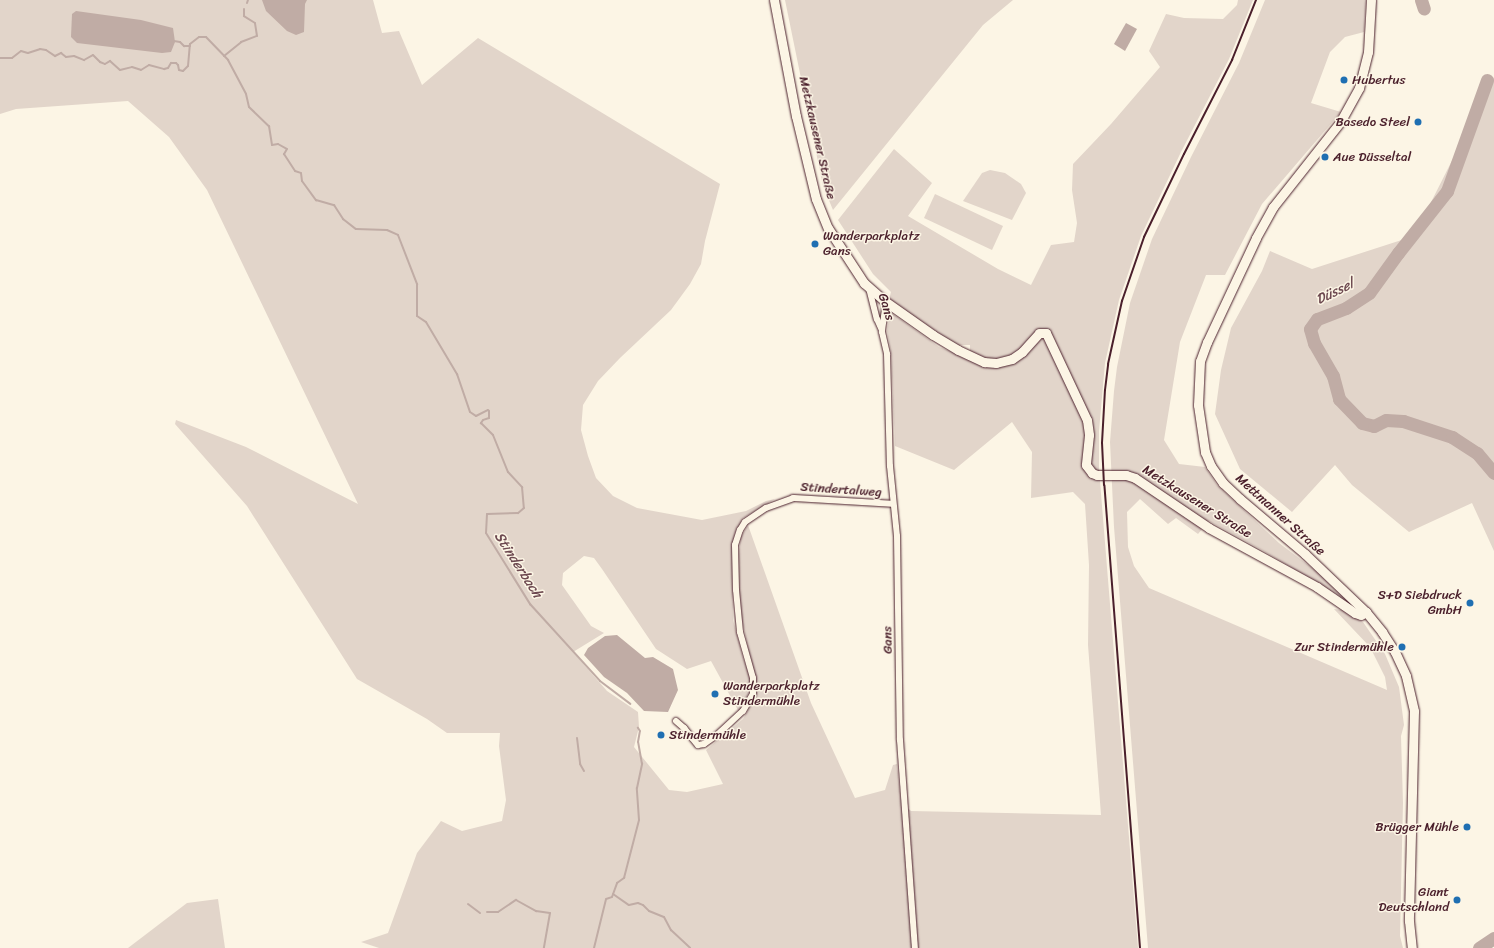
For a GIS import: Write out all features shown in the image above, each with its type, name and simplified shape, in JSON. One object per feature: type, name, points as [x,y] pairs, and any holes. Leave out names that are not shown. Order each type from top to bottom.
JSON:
[{"type":"main road","name":"Metzkausener Straße","points":[[774,0],[796,116],[816,199],[828,228],[869,288],[886,302],[958,350],[984,362],[996,363],[1012,359],[1022,352],[1039,333],[1046,333],[1083,410],[1089,435],[1086,466],[1092,473],[1098,475],[1126,475],[1135,478],[1209,528],[1318,587],[1355,613],[1361,615],[1366,612]]},
{"type":"main road","name":"Mettmanner Straße","points":[[1371,0],[1368,52],[1359,88],[1341,121],[1273,207],[1256,238],[1207,342],[1200,361],[1198,391],[1199,419],[1205,452],[1211,466],[1223,483],[1240,500],[1305,554],[1366,612],[1382,632],[1395,652],[1406,676],[1414,711],[1409,922],[1412,948]]},
{"type":"street","name":"Gans","points":[[869,288],[887,354],[893,504],[897,536],[900,740],[915,948]]},
{"type":"street","name":"Gans","points":[[882,332],[886,302]]},
{"type":"street","name":"Stindertalweg","points":[[676,721],[698,745],[704,744],[717,735],[743,711],[753,694],[753,678],[740,632],[736,590],[735,545],[740,530],[746,522],[766,508],[793,498],[893,504]]},
{"type":"shaded area","points":[[0,0],[373,0],[382,33],[399,31],[422,85],[478,38],[720,184],[705,241],[701,264],[690,284],[671,310],[598,381],[583,405],[581,430],[596,478],[613,496],[637,508],[702,520],[746,511],[766,501],[775,499],[743,518],[735,533],[732,550],[733,620],[743,658],[751,679],[750,690],[739,712],[711,661],[687,669],[656,649],[594,558],[584,556],[563,573],[562,585],[591,626],[604,633],[573,652],[607,691],[638,712],[639,727],[634,747],[669,790],[687,792],[723,784],[706,750],[743,719],[755,698],[756,682],[740,612],[737,563],[741,537],[748,525],[811,703],[855,798],[885,790],[893,765],[897,764],[901,802],[911,811],[1101,815],[1088,645],[1089,565],[1085,504],[1073,492],[1031,498],[1032,452],[1012,422],[954,470],[895,446],[891,352],[887,331],[890,312],[939,347],[970,359],[970,345],[957,345],[889,300],[891,292],[873,274],[838,220],[894,149],[932,183],[908,216],[998,269],[1031,285],[1051,245],[1074,242],[1077,223],[1072,190],[1073,164],[1111,124],[1160,67],[1149,51],[1166,14],[1184,18],[1223,19],[1237,5],[1238,0],[1253,0],[1229,59],[1181,152],[1141,236],[1119,300],[1105,363],[1099,431],[1099,469],[1138,948],[379,948],[361,942],[388,933],[417,853],[441,821],[462,831],[502,821],[506,800],[499,746],[500,733],[447,733],[427,719],[357,679],[247,506],[175,424],[176,420],[246,447],[358,504],[207,190],[169,137],[128,101],[16,109],[0,114]]},
{"type":"shaded area","points":[[262,0],[307,0],[305,4],[304,32],[296,35],[287,31],[266,11]]},
{"type":"shaded area","points":[[785,0],[1013,0],[983,25],[833,210],[823,186]]},
{"type":"shaded area","points":[[1265,0],[1366,0],[1364,32],[1345,37],[1330,52],[1311,103],[1341,112],[1262,204],[1225,275],[1206,275],[1180,342],[1164,440],[1179,464],[1205,467],[1217,485],[1279,543],[1316,571],[1351,603],[1262,550],[1209,521],[1198,534],[1176,518],[1168,524],[1140,499],[1127,512],[1128,547],[1134,566],[1149,588],[1387,690],[1385,677],[1370,647],[1334,609],[1342,610],[1363,622],[1385,654],[1399,687],[1404,725],[1401,736],[1403,803],[1400,936],[1403,948],[1148,948],[1114,527],[1110,442],[1114,391],[1117,367],[1130,303],[1152,239],[1191,157],[1239,63]]},
{"type":"shaded area","points":[[76,11],[141,20],[173,28],[175,42],[171,52],[162,53],[77,43],[71,37],[72,14]]},
{"type":"shaded area","points":[[1126,23],[1137,29],[1125,51],[1114,44]]},
{"type":"shaded area","points":[[1494,77],[1494,551],[1472,503],[1409,532],[1352,485],[1335,465],[1292,512],[1240,469],[1215,414],[1221,370],[1231,328],[1262,271],[1270,251],[1312,269],[1414,236]]},
{"type":"shaded area","points":[[990,170],[1005,173],[1021,184],[1026,193],[1012,220],[963,201],[982,173]]},
{"type":"shaded area","points":[[935,194],[1003,226],[992,250],[924,218]]},
{"type":"shaded area","points":[[617,635],[645,658],[653,657],[673,669],[678,690],[668,712],[644,711],[627,693],[604,677],[584,655],[588,648],[605,636]]},
{"type":"shaded area","points":[[218,899],[225,948],[128,948],[187,903]]},
{"type":"waterway","name":"Düssel","points":[[1421,0],[1424,9]]},
{"type":"waterway","points":[[224,56],[241,42],[257,36],[255,23],[244,16],[244,9]]},
{"type":"waterway","name":"Stinderbach","points":[[0,58],[12,58],[21,51],[28,53],[40,49],[46,50],[55,56],[61,53],[66,57],[74,56],[84,60],[93,55],[100,62],[105,64],[110,61],[120,70],[132,67],[141,70],[149,65],[164,69],[168,68],[171,63],[176,63],[179,70],[183,71],[188,66],[190,44],[199,37],[206,37],[228,60],[246,94],[249,107],[269,126],[272,145],[278,144],[287,149],[284,154],[295,171],[301,173],[302,181],[316,200],[334,205],[343,219],[356,229],[387,230],[398,235],[417,284],[417,316],[426,322],[457,374],[470,412],[476,416],[488,410],[489,411],[489,418],[483,420],[481,423],[493,435],[508,472],[522,487],[524,508],[518,513],[487,514],[486,533],[530,604],[600,681],[630,704]]},
{"type":"waterway","points":[[174,41],[180,42],[184,46],[190,46]]},
{"type":"waterway","name":"Düssel","points":[[1487,80],[1447,191],[1398,253],[1369,293],[1346,308],[1317,319],[1310,329],[1314,343],[1333,376],[1339,399],[1362,423],[1374,426],[1386,420],[1403,421],[1452,437],[1477,453],[1494,473]]},
{"type":"waterway","name":"Düssel","points":[[1490,469],[1494,466]]},
{"type":"waterway","name":"Stinderbach","points":[[594,948],[606,899],[612,897],[617,883],[624,878],[639,820],[637,788],[642,764],[638,742],[640,731],[638,728]]},
{"type":"waterway","points":[[577,738],[580,764],[584,771]]},
{"type":"waterway","points":[[613,894],[629,905],[638,903],[643,905],[649,911],[664,917],[671,930],[690,948]]},
{"type":"waterway","points":[[487,912],[498,912],[516,900],[536,911],[550,913],[544,948]]},
{"type":"waterway","points":[[468,904],[480,913]]},
{"type":"waterway","name":"Düssel","points":[[1479,948],[1494,938]]},
{"type":"railway","points":[[1140,948],[1104,485],[1102,443],[1108,364],[1122,301],[1144,237],[1232,60],[1256,0]]},
{"type":"place","name":"Hubertus","points":[[1344,80]]},
{"type":"place","name":"Basedo Steel","points":[[1418,122]]},
{"type":"place","name":"Aue Düsseltal","points":[[1325,157]]},
{"type":"place","name":"Wanderparkplatz Gans","points":[[815,244]]},
{"type":"place","name":"S+D Siebdruck GmbH","points":[[1470,603]]},
{"type":"place","name":"Zur Stindermühle","points":[[1402,647]]},
{"type":"place","name":"Wanderparkplatz Stindermühle","points":[[715,694]]},
{"type":"place","name":"Stindermühle","points":[[661,735]]},
{"type":"place","name":"Brügger Mühle","points":[[1467,827]]},
{"type":"place","name":"Giant Deutschland","points":[[1457,900]]}]
